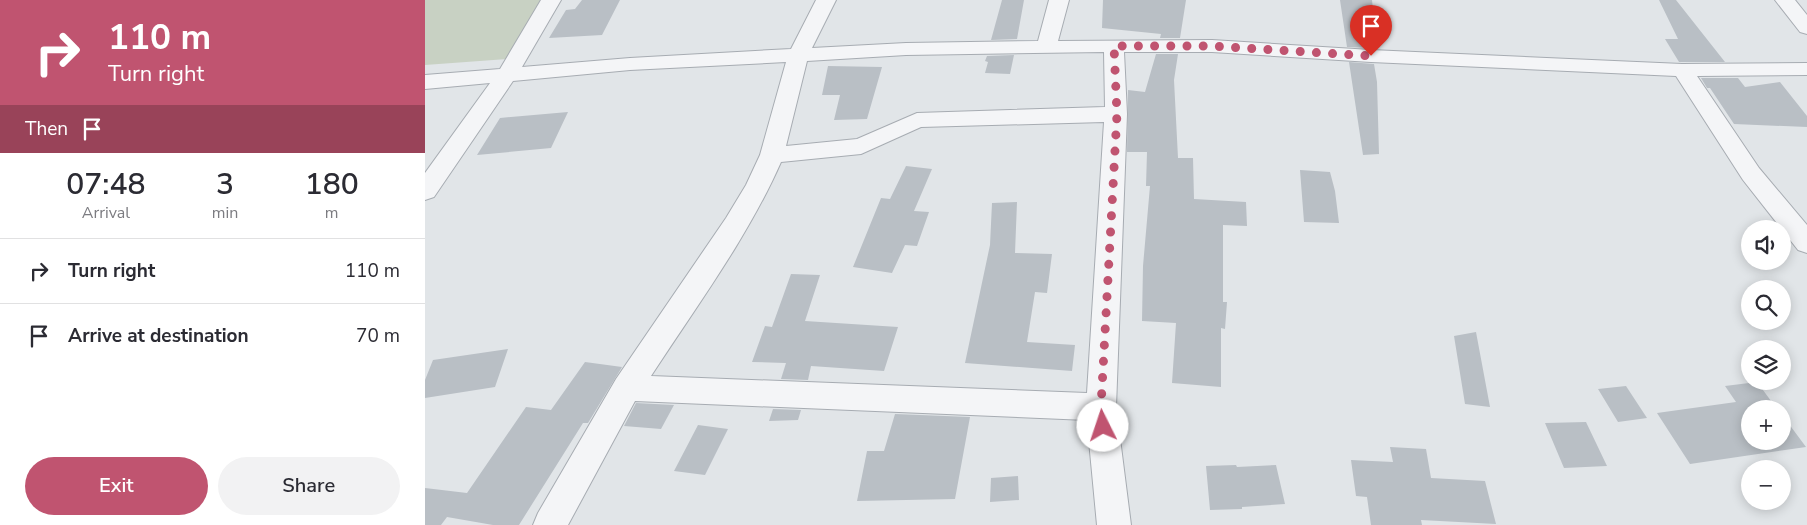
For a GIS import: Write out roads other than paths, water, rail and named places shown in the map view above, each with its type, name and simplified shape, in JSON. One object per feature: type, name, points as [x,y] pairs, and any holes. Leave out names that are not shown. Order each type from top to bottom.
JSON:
[{"type":"street","points":[[425,192],[507,74],[551,0]]},
{"type":"street","points":[[551,525],[627,388],[735,225],[758,186],[772,155],[798,55],[826,0]]},
{"type":"street","points":[[1046,47],[1059,0]]},
{"type":"street","points":[[1785,0],[1807,28]]},
{"type":"street","points":[[425,82],[630,64],[906,49],[1114,46],[1212,46],[1371,56],[1682,70],[1807,69]]},
{"type":"street","points":[[1114,46],[1117,114],[1101,406],[1114,525]]},
{"type":"street","points":[[1682,70],[1751,174],[1807,243]]},
{"type":"street","points":[[772,155],[861,146],[917,120],[1117,114]]},
{"type":"street","points":[[627,388],[1101,406]]}]
